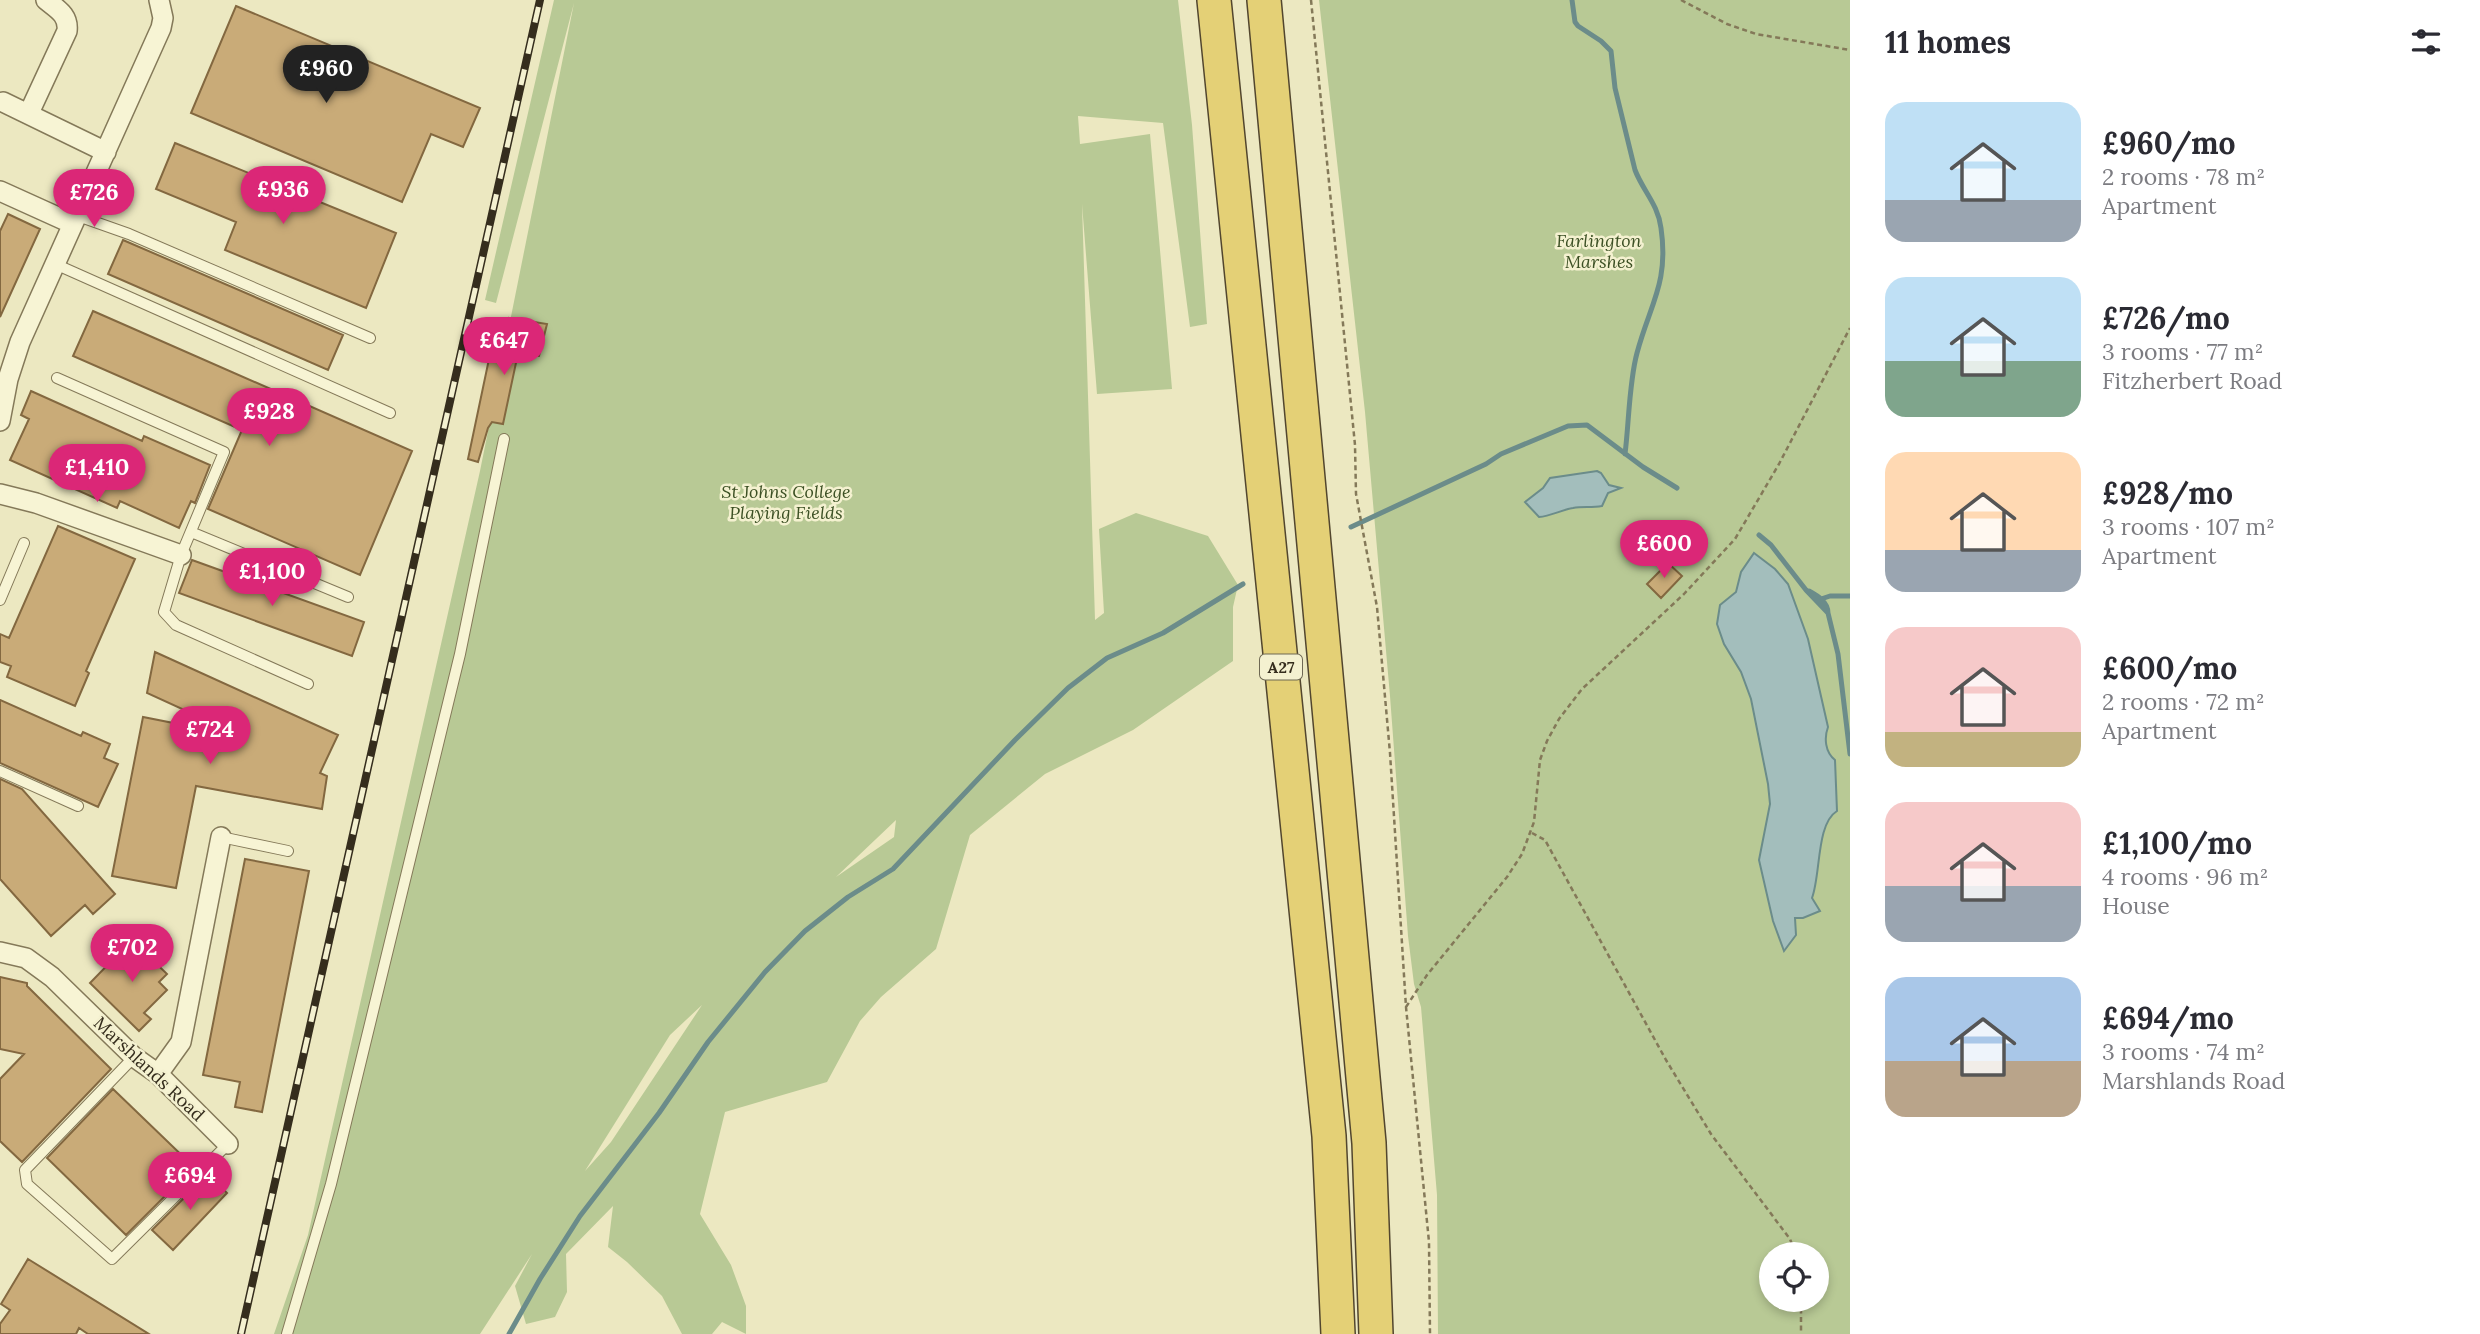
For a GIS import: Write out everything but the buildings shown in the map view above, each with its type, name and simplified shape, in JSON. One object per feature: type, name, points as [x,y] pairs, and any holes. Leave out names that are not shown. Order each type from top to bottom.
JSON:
[{"type":"highway","name":"A27","points":[[1214,0],[1329,1136],[1338,1334]]},
{"type":"highway","name":"A27","points":[[1264,0],[1368,1130],[1376,1334]]},
{"type":"street","points":[[29,113],[68,25],[63,14],[46,0]]},
{"type":"street","points":[[0,421],[4,378],[161,28],[163,18],[159,0]]},
{"type":"street","points":[[4,102],[106,152]]},
{"type":"street","points":[[0,191],[76,220]]},
{"type":"street","points":[[0,494],[36,503],[181,555]]},
{"type":"street","points":[[158,1074],[181,1042],[221,837]]},
{"type":"street","name":"Marshlands Road","points":[[0,952],[26,958],[52,977],[134,1057],[158,1074],[228,1144]]},
{"type":"lane","points":[[76,220],[129,234],[370,338]]},
{"type":"lane","points":[[55,264],[390,413]]},
{"type":"lane","points":[[57,377],[224,452],[181,555],[164,612],[176,625],[308,684]]},
{"type":"lane","points":[[287,1334],[331,1184],[460,654],[504,439]]},
{"type":"lane","points":[[191,532],[348,597]]},
{"type":"lane","points":[[0,600],[24,543]]},
{"type":"lane","points":[[0,771],[78,806]]},
{"type":"lane","points":[[221,837],[289,850]]},
{"type":"lane","points":[[134,1057],[25,1170],[27,1184],[113,1259],[228,1144]]},
{"type":"path","points":[[1311,0],[1355,445],[1358,509],[1377,607],[1390,753],[1406,1007],[1429,1242],[1430,1334]]},
{"type":"path","points":[[1681,0],[1727,24],[1756,34],[1850,50]]},
{"type":"path","points":[[1406,1007],[1427,975],[1507,877],[1522,853],[1531,832],[1540,760],[1559,719],[1582,689],[1684,594],[1735,539],[1779,464],[1850,328]]},
{"type":"path","points":[[1531,832],[1545,841],[1666,1060],[1711,1134],[1791,1242]]},
{"type":"path","points":[[1801,1312],[1801,1334]]},
{"type":"green space","name":"St Johns College Playing Fields","points":[[554,0],[1178,0],[1192,125],[1207,324],[1190,327],[1163,123],[1078,116],[1080,144],[1150,134],[1172,389],[1097,394],[1082,204],[1095,620],[1104,613],[1099,529],[1136,513],[1208,536],[1238,585],[1233,607],[1233,661],[1133,730],[1045,774],[970,835],[936,949],[881,997],[860,1021],[827,1082],[725,1112],[700,1214],[731,1265],[746,1306],[746,1334],[722,1322],[712,1334],[682,1334],[662,1296],[608,1247],[613,1206],[566,1254],[567,1292],[555,1317],[526,1324],[515,1286],[532,1254],[480,1334],[274,1334],[308,1235],[480,471],[574,3],[496,303],[485,300]],"holes":[[[896,820],[894,837],[836,877]],[[702,1005],[611,1142],[585,1171],[670,1035]]]},
{"type":"green space","name":"Farlington Marshes","points":[[1319,0],[1850,0],[1850,1334],[1438,1334],[1437,1195],[1421,1007],[1414,984],[1408,936],[1365,412]]},
{"type":"water","points":[[1597,471],[1609,485],[1621,488],[1608,493],[1602,506],[1573,508],[1539,517],[1525,502],[1543,488],[1550,478]]},
{"type":"water","points":[[1754,553],[1775,569],[1788,584],[1808,639],[1828,727],[1826,745],[1835,760],[1837,811],[1830,817],[1822,838],[1812,898],[1820,911],[1803,918],[1795,918],[1796,935],[1784,951],[1773,921],[1759,860],[1770,804],[1751,699],[1717,624],[1720,605],[1736,592],[1741,572]]},
{"type":"waterway","points":[[1572,0],[1578,26],[1611,51],[1615,88],[1635,170],[1654,205],[1661,228],[1663,247],[1660,279],[1634,364],[1625,454]]},
{"type":"waterway","points":[[1351,527],[1486,464],[1501,454],[1568,426],[1587,425],[1643,467],[1677,488]]},
{"type":"waterway","points":[[1759,535],[1771,545],[1828,613],[1838,654],[1850,754]]},
{"type":"waterway","points":[[509,1334],[580,1216],[659,1113],[708,1042],[765,972],[805,931],[848,897],[893,869],[1068,688],[1107,658],[1163,633],[1243,584]]},
{"type":"waterway","points":[[1809,591],[1819,597],[1828,613]]},
{"type":"waterway","points":[[1821,599],[1850,596]]},
{"type":"railway","points":[[241,1334],[540,0]]}]
